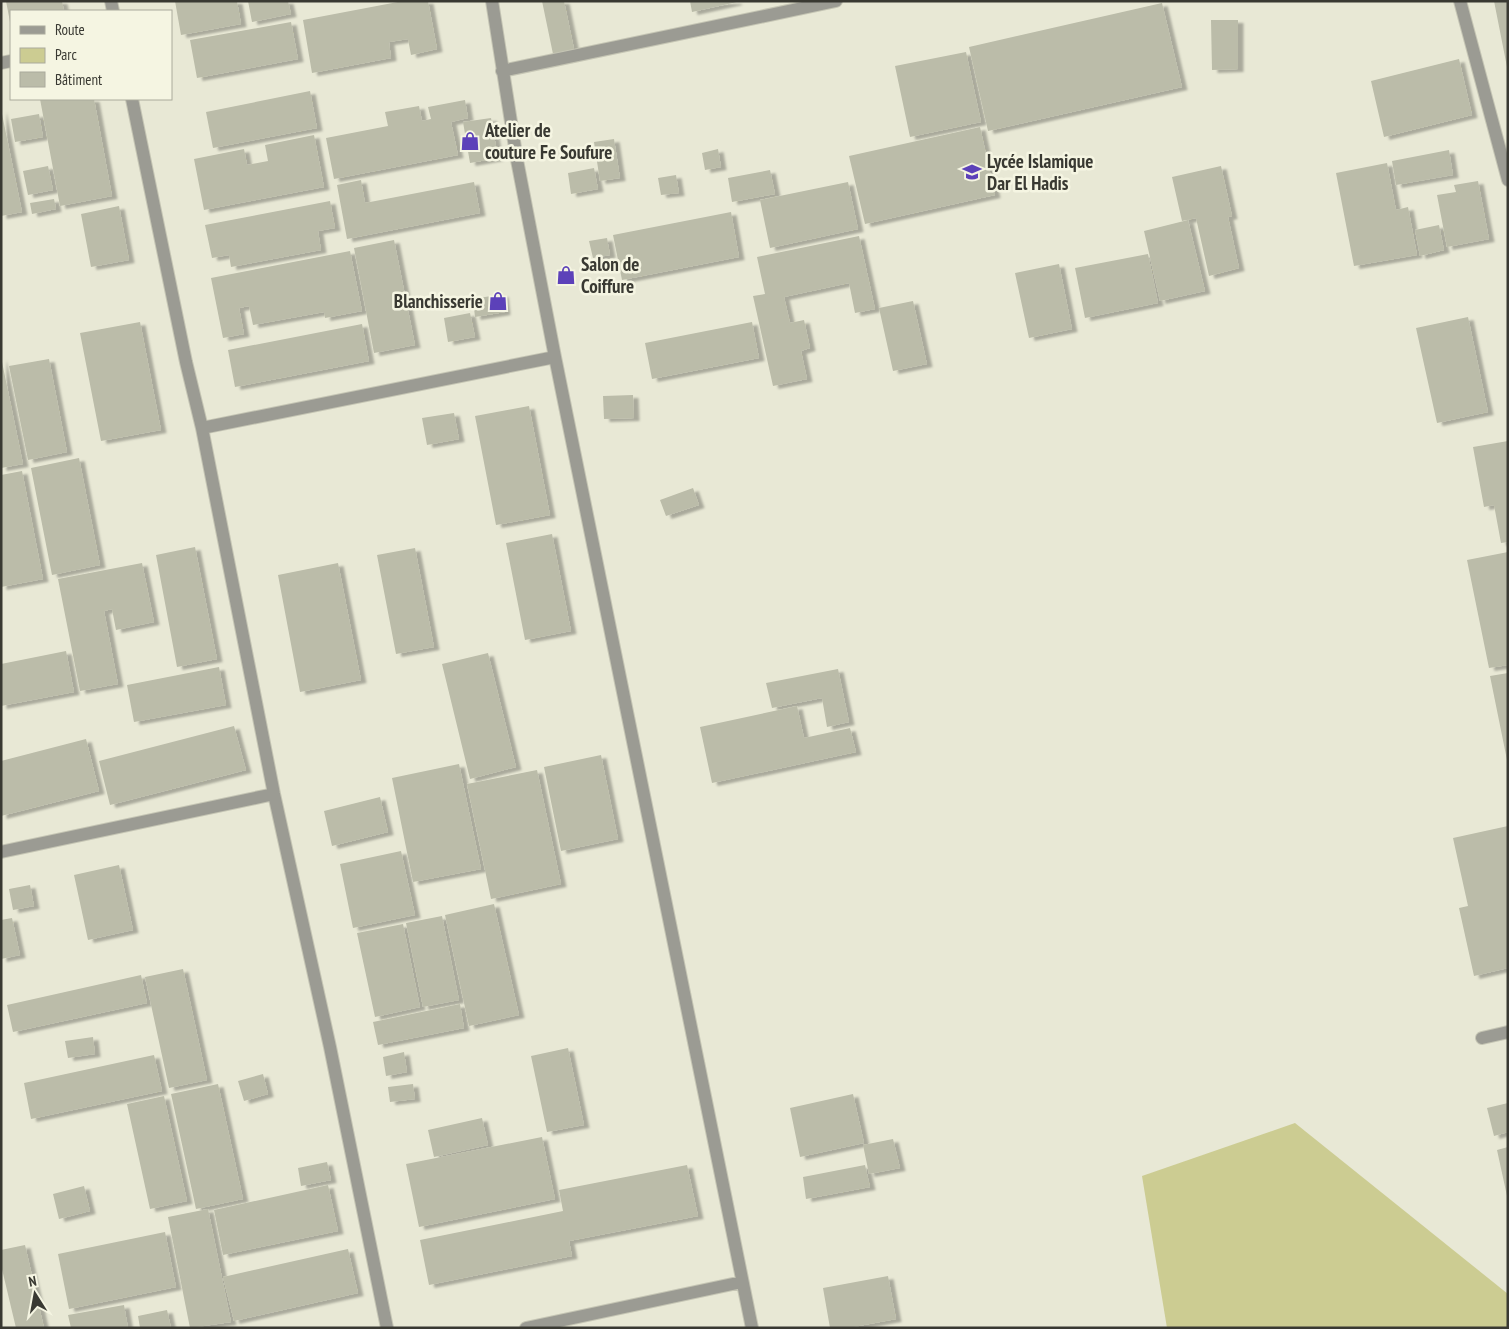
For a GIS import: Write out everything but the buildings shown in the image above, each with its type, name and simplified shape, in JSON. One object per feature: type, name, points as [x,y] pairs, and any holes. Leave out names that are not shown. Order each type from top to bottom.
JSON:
[{"type":"street","points":[[492,1],[502,71],[555,357],[752,1328]]},
{"type":"street","points":[[502,71],[836,1]]},
{"type":"street","points":[[1460,1],[1508,180]]},
{"type":"street","points":[[132,100],[184,352],[202,428],[274,794],[330,1047],[387,1328]]},
{"type":"street","points":[[202,428],[555,357]]},
{"type":"street","points":[[1,852],[274,794]]},
{"type":"street","points":[[1482,1038],[1508,1032]]},
{"type":"street","points":[[526,1328],[742,1282]]},
{"type":"green space","points":[[1295,1123],[1508,1294],[1508,1328],[1167,1328],[1142,1176]]},
{"type":"place","name":"Atelier de couture Fe Soufure","points":[[470,141]]},
{"type":"place","name":"Lycée Islamique Dar El Hadis","points":[[972,172]]},
{"type":"place","name":"Salon de Coiffure","points":[[566,275]]},
{"type":"place","name":"Blanchisserie","points":[[498,301]]}]
